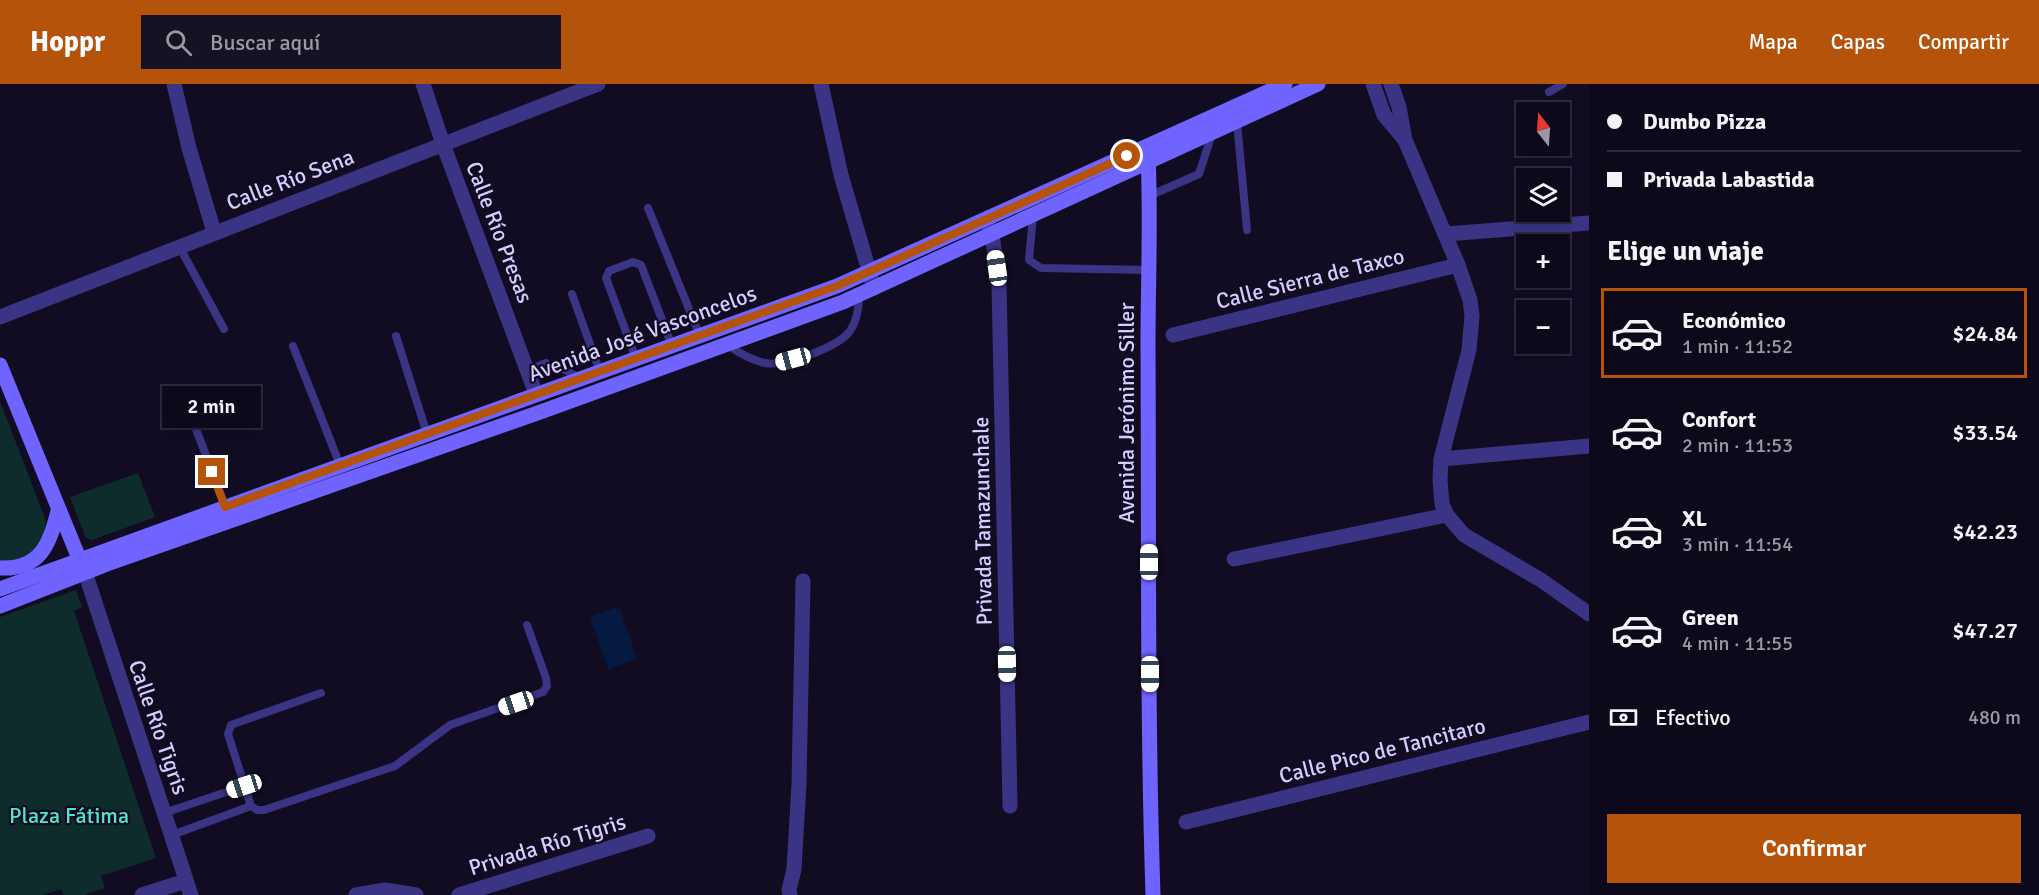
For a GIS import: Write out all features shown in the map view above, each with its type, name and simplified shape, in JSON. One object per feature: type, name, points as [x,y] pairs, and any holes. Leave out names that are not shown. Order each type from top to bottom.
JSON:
[{"type":"main road","name":"Avenida José Vasconcelos","points":[[228,514],[340,465],[868,273],[1285,84]]},
{"type":"main road","name":"Avenida José Vasconcelos","points":[[0,589],[82,566],[228,514],[432,450],[859,295],[1318,84]]},
{"type":"main road","name":"Avenida Jerónimo Siller","points":[[1148,147],[1149,632],[1153,895]]},
{"type":"main road","points":[[0,365],[82,566]]},
{"type":"main road","points":[[0,568],[21,566],[39,556],[50,541],[58,511]]},
{"type":"main road","name":"Avenida José Vasconcelos","points":[[0,606],[82,566]]},
{"type":"street","points":[[174,84],[189,148],[214,232]]},
{"type":"street","name":"Calle Río Presas","points":[[423,84],[536,394]]},
{"type":"street","name":"Calle Río Sena","points":[[0,317],[598,84]]},
{"type":"street","points":[[821,84],[841,175],[874,288]]},
{"type":"street","points":[[1373,84],[1383,115],[1405,140]]},
{"type":"street","points":[[1391,84],[1399,107],[1405,140],[1446,234],[1470,300],[1472,335],[1441,459],[1440,493],[1447,515],[1464,535],[1541,580],[1589,614]]},
{"type":"street","name":"Privada Tamazunchale","points":[[986,220],[992,234],[999,284],[1010,807]]},
{"type":"street","points":[[1446,234],[1589,223]]},
{"type":"street","name":"Calle Sierra de Taxco","points":[[1173,334],[1458,265]]},
{"type":"street","points":[[1441,459],[1589,446]]},
{"type":"street","points":[[1234,559],[1447,515]]},
{"type":"street","name":"Calle Río Tigris","points":[[82,566],[189,888]]},
{"type":"street","points":[[790,895],[794,869],[799,784],[803,581]]},
{"type":"street","name":"Calle Pico de Tancitaro","points":[[1186,822],[1589,722]]},
{"type":"street","name":"Privada Río Tigris","points":[[459,895],[648,836]]},
{"type":"street","points":[[142,895],[189,888]]},
{"type":"street","points":[[356,895],[385,890],[416,895]]},
{"type":"lane","points":[[1549,92],[1563,84]]},
{"type":"lane","points":[[1237,122],[1247,230]]},
{"type":"lane","points":[[1149,196],[1199,174],[1212,134]]},
{"type":"lane","points":[[648,208],[700,336]]},
{"type":"lane","points":[[1033,215],[1029,260],[1041,268],[1149,270]]},
{"type":"lane","points":[[179,246],[224,329]]},
{"type":"lane","points":[[636,359],[606,278],[609,271],[633,262],[640,265],[672,346]]},
{"type":"lane","points":[[572,294],[600,372]]},
{"type":"lane","points":[[726,345],[743,356],[767,364],[807,356],[828,347],[849,332],[856,318],[859,295]]},
{"type":"lane","points":[[396,336],[432,450]]},
{"type":"lane","points":[[293,346],[340,465]]},
{"type":"lane","points":[[528,370],[546,363]]},
{"type":"lane","points":[[555,364],[580,378]]},
{"type":"lane","points":[[189,408],[228,514]]},
{"type":"lane","points":[[321,693],[231,725],[228,734],[251,806],[256,810],[264,810],[394,766],[450,725],[543,692],[547,686],[546,678],[527,625]]},
{"type":"lane","points":[[164,813],[244,786]]},
{"type":"lane","points":[[172,835],[251,806]]},
{"type":"green space","points":[[0,401],[46,521],[41,541],[32,552],[0,564]]},
{"type":"green space","points":[[138,473],[155,517],[92,540],[86,538],[70,497]]},
{"type":"green space","name":"Plaza Fátima","points":[[76,590],[82,607],[74,611],[156,858],[101,876],[105,888],[84,895],[64,895],[61,889],[42,895],[0,895],[0,617]]},
{"type":"water","points":[[619,606],[637,659],[608,669],[590,617]]},
{"type":"route","points":[[212,472],[225,507],[837,286],[1127,156]]}]
